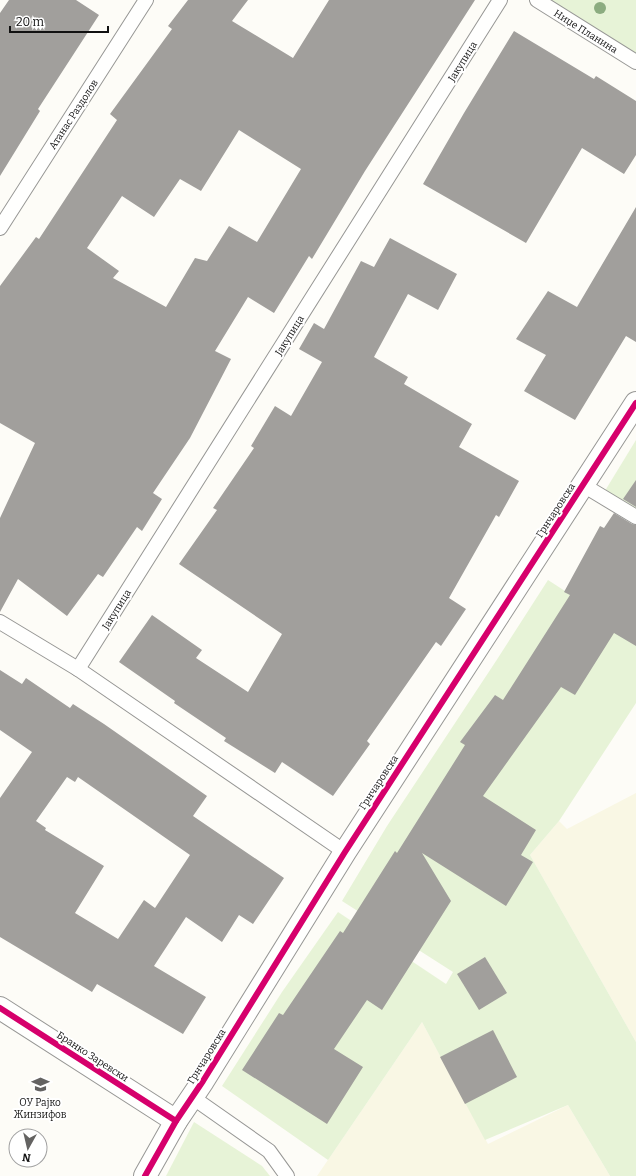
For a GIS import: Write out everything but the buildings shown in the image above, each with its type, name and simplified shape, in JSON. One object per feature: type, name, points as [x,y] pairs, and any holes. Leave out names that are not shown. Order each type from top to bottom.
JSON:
[{"type":"street","name":"Грнчаровска","points":[[145,1176],[176,1122],[345,852],[636,403]]},
{"type":"street","name":"Бранко Заревски","points":[[0,1008],[176,1122]]},
{"type":"lane","name":"Атанас Раздолов","points":[[0,228],[146,0]]},
{"type":"lane","name":"Јакупица","points":[[78,670],[500,0]]},
{"type":"lane","name":"Ниџе Планина","points":[[537,0],[636,62]]},
{"type":"lane","points":[[583,485],[636,517]]},
{"type":"lane","points":[[0,622],[78,670],[345,852]]},
{"type":"lane","name":"Грнчаровска","points":[[192,1097],[269,1151],[286,1176]]},
{"type":"shaded area","points":[[636,793],[636,1042],[530,855],[559,821],[567,829]]},
{"type":"shaded area","points":[[422,1022],[488,1144],[568,1105],[610,1176],[317,1176]]},
{"type":"green space","points":[[537,0],[636,0],[636,62]]},
{"type":"green space","points":[[636,440],[636,521],[600,499]]},
{"type":"green space","points":[[548,580],[636,637],[636,703],[559,821],[530,855],[636,1042],[636,1176],[610,1176],[568,1105],[485,1140],[422,1022],[328,1160],[222,1086],[282,992],[338,912],[446,984],[453,972],[342,901],[387,826]]},
{"type":"green space","points":[[194,1122],[262,1166],[270,1176],[166,1176]]},
{"type":"cycle path","points":[[145,1176],[176,1121],[203,1081],[345,852],[636,403]]},
{"type":"cycle path","points":[[0,1008],[176,1121]]},
{"type":"place","name":"ОУ Рајко Жинзифов","points":[[40,1085]]}]
